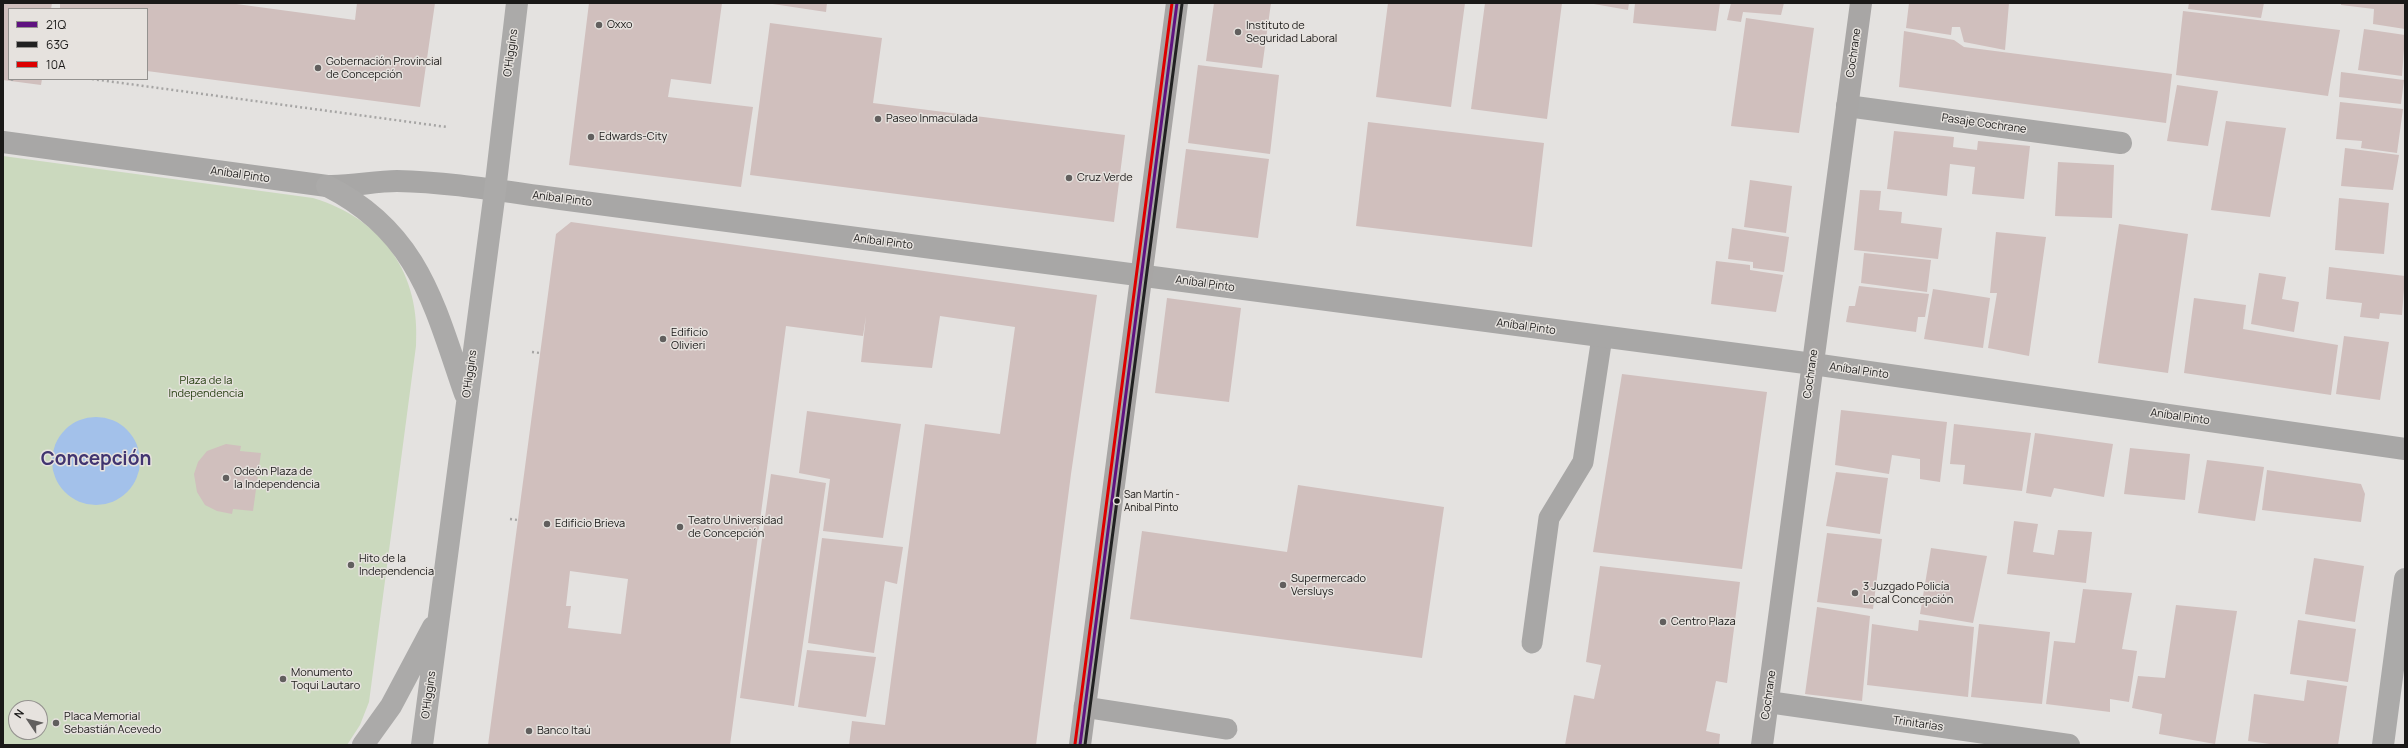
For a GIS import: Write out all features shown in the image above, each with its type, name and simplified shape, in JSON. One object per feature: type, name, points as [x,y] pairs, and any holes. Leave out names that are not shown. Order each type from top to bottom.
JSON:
[{"type":"main road","name":"O'Higgins","points":[[422,745],[441,612],[466,399],[495,190],[517,3]]},
{"type":"main road","points":[[327,186],[355,201],[369,212],[391,233],[408,253],[435,309],[466,399]]},
{"type":"main road","points":[[2383,745],[2405,579]]},
{"type":"main road","points":[[363,745],[391,706],[441,612]]},
{"type":"street","points":[[1080,745],[1177,3]]},
{"type":"street","name":"Cochrane","points":[[1762,745],[1861,3]]},
{"type":"street","name":"Pasaje Cochrane","points":[[1847,106],[2121,143]]},
{"type":"street","name":"Aníbal Pinto","points":[[3,142],[327,186],[356,186],[396,181],[495,190],[1813,364],[2405,449]]},
{"type":"street","name":"Trinitarias","points":[[1768,702],[2069,745]]},
{"type":"lane","points":[[1532,643],[1549,518],[1583,462],[1602,337]]},
{"type":"lane","points":[[1084,707],[1227,729]]},
{"type":"path","points":[[99,80],[447,127]]},
{"type":"path","points":[[532,352],[540,353]]},
{"type":"path","points":[[510,519],[518,520]]},
{"type":"green space","name":"Plaza de la Independencia","points":[[3,156],[313,198],[338,207],[359,220],[378,235],[393,253],[404,273],[412,295],[416,320],[416,346],[369,702],[360,725],[347,745],[3,745]]},
{"type":"water","points":[[96,417],[113,420],[127,430],[137,444],[140,461],[137,478],[127,492],[113,502],[96,505],[79,502],[65,492],[55,478],[52,461],[55,444],[65,430],[79,420]]},
{"type":"building","points":[[3,3],[52,3],[51,8],[8,8],[8,80],[42,80],[41,85],[3,80]]},
{"type":"building","points":[[60,3],[229,3],[355,20],[357,3],[435,3],[420,107],[148,71],[148,8],[60,8]]},
{"type":"building","points":[[589,3],[722,3],[711,84],[671,79],[668,97],[753,107],[741,187],[569,165]]},
{"type":"building","points":[[766,3],[827,3],[826,12]]},
{"type":"building","name":"Instituto de Seguridad Laboral","points":[[1214,3],[1271,3],[1262,68],[1206,61]]},
{"type":"building","points":[[1388,3],[1465,3],[1451,107],[1376,97]]},
{"type":"building","points":[[1485,3],[1562,3],[1547,119],[1471,109]]},
{"type":"building","points":[[1588,3],[1629,3],[1628,10]]},
{"type":"building","points":[[1635,3],[1720,3],[1716,31],[1633,23]]},
{"type":"building","points":[[1731,3],[1784,3],[1781,15],[1743,12],[1741,22],[1727,20]]},
{"type":"building","points":[[1909,3],[2009,3],[2005,50],[1964,42],[1960,27],[1952,27],[1951,35],[1906,28]]},
{"type":"building","points":[[2189,3],[2264,3],[2261,18],[2188,9]]},
{"type":"building","points":[[2341,3],[2405,3],[2405,29],[2373,24],[2374,9],[2341,5]]},
{"type":"building","points":[[2183,11],[2340,30],[2328,96],[2176,75]]},
{"type":"building","points":[[1746,18],[1814,28],[1799,133],[1731,126]]},
{"type":"building","name":"Paseo Inmaculada","points":[[770,23],[882,38],[873,103],[1125,135],[1114,222],[750,175]]},
{"type":"building","points":[[2364,29],[2405,35],[2402,76],[2358,70]]},
{"type":"building","points":[[1904,31],[1954,40],[1964,47],[2172,74],[2166,123],[1899,87]]},
{"type":"building","points":[[1198,65],[1279,75],[1270,154],[1188,143]]},
{"type":"building","points":[[2341,72],[2404,80],[2401,104],[2339,97]]},
{"type":"building","points":[[2177,85],[2218,91],[2208,146],[2167,141]]},
{"type":"building","points":[[2340,102],[2403,109],[2397,153],[2361,148],[2362,141],[2336,139]]},
{"type":"building","points":[[2226,121],[2286,128],[2270,217],[2211,210]]},
{"type":"building","points":[[1368,122],[1544,143],[1532,247],[1356,226]]},
{"type":"building","points":[[1894,131],[1954,137],[1953,147],[1977,150],[1978,141],[2030,146],[2024,199],[1972,194],[1975,167],[1950,164],[1947,196],[1887,189]]},
{"type":"building","points":[[2345,148],[2399,155],[2393,190],[2341,186]]},
{"type":"building","points":[[1186,149],[1269,159],[1258,238],[1176,228]]},
{"type":"building","points":[[2058,162],[2114,165],[2112,218],[2055,216]]},
{"type":"building","points":[[1750,180],[1792,186],[1786,233],[1744,227]]},
{"type":"building","points":[[1860,190],[1881,191],[1879,210],[1902,212],[1901,223],[1942,228],[1938,259],[1854,250]]},
{"type":"building","points":[[2339,198],[2389,203],[2384,254],[2335,250]]},
{"type":"building","points":[[571,222],[1097,295],[1071,474],[1036,745],[849,745],[852,721],[885,725],[925,424],[1000,434],[1015,327],[940,316],[932,368],[861,362],[866,316],[863,336],[786,326],[730,745],[488,745],[556,234]],"holes":[[[570,571],[628,579],[621,634],[568,628],[571,606],[566,606]]]},
{"type":"building","points":[[2119,224],[2188,234],[2168,373],[2098,363]]},
{"type":"building","points":[[1732,228],[1789,237],[1784,272],[1753,268],[1753,262],[1728,259]]},
{"type":"building","points":[[1996,232],[2046,237],[2029,356],[1988,348],[1997,293],[1990,293]]},
{"type":"building","points":[[1864,253],[1931,260],[1927,292],[1861,283]]},
{"type":"building","points":[[1716,261],[1750,265],[1750,270],[1783,275],[1776,312],[1711,304]]},
{"type":"building","points":[[2329,267],[2405,276],[2402,315],[2380,313],[2379,319],[2360,317],[2362,303],[2326,299]]},
{"type":"building","points":[[2259,273],[2286,277],[2282,299],[2299,302],[2294,332],[2251,324]]},
{"type":"building","points":[[1859,286],[1929,294],[1925,317],[1918,317],[1916,332],[1846,322],[1849,306],[1855,306]]},
{"type":"building","points":[[1933,289],[1990,298],[1983,348],[1924,339]]},
{"type":"building","points":[[1167,298],[1241,308],[1229,402],[1155,393]]},
{"type":"building","points":[[2194,298],[2246,305],[2243,329],[2338,345],[2331,395],[2184,373]]},
{"type":"building","points":[[2344,336],[2389,342],[2380,400],[2336,394]]},
{"type":"building","points":[[1622,374],[1767,392],[1742,569],[1593,552]]},
{"type":"building","points":[[1841,410],[1947,422],[1940,482],[1920,479],[1920,459],[1892,455],[1889,474],[1835,465]]},
{"type":"building","points":[[807,411],[901,424],[883,538],[823,531],[830,479],[799,473]]},
{"type":"building","points":[[1954,424],[2031,433],[2022,491],[1963,484],[1965,465],[1950,464]]},
{"type":"building","points":[[2035,433],[2113,444],[2104,497],[2054,488],[2051,497],[2026,493]]},
{"type":"building","name":"Odeón Plaza de la Independencia","points":[[226,444],[241,446],[240,451],[261,453],[253,511],[233,509],[232,514],[217,511],[205,505],[197,492],[194,474],[198,462],[207,451]]},
{"type":"building","points":[[2130,448],[2190,454],[2185,500],[2124,494]]},
{"type":"building","points":[[2207,460],[2264,467],[2255,521],[2198,513]]},
{"type":"building","points":[[2267,470],[2361,484],[2365,494],[2361,522],[2262,510]]},
{"type":"building","points":[[1836,472],[1888,478],[1880,534],[1826,526]]},
{"type":"building","points":[[771,474],[826,483],[794,706],[740,698]]},
{"type":"building","name":"Supermercado Versluys","points":[[1298,485],[1444,507],[1422,658],[1130,619],[1142,531],[1287,552]]},
{"type":"building","points":[[2014,521],[2038,524],[2033,552],[2054,555],[2058,530],[2092,532],[2086,583],[2007,574]]},
{"type":"building","points":[[1827,533],[1882,539],[1873,609],[1817,602]]},
{"type":"building","points":[[822,538],[903,547],[897,584],[885,581],[874,653],[808,643]]},
{"type":"building","points":[[1931,548],[1987,556],[1973,623],[1920,614]]},
{"type":"building","points":[[2314,558],[2364,566],[2355,622],[2305,614]]},
{"type":"building","name":"Centro Plaza","points":[[1600,566],[1740,582],[1727,683],[1716,681],[1706,731],[1720,734],[1719,745],[1565,745],[1574,695],[1594,699],[1601,665],[1586,662]]},
{"type":"building","points":[[2083,589],[2132,593],[2122,649],[2137,651],[2129,702],[2110,699],[2110,712],[2046,704],[2054,641],[2075,643]]},
{"type":"building","points":[[2176,605],[2237,611],[2215,744],[2159,734],[2162,714],[2132,708],[2138,676],[2165,678]]},
{"type":"building","points":[[1817,607],[1870,616],[1862,701],[1805,694]]},
{"type":"building","points":[[1919,620],[1974,627],[1968,697],[1867,685],[1872,624],[1918,631]]},
{"type":"building","points":[[2298,620],[2356,629],[2348,682],[2290,674]]},
{"type":"building","points":[[1979,624],[2050,632],[2042,704],[1971,697]]},
{"type":"building","points":[[807,650],[876,657],[866,717],[798,707]]},
{"type":"building","points":[[2307,680],[2347,686],[2338,745],[2277,745],[2248,741],[2254,694],[2304,701]]},
{"type":"transit line","name":"10A","points":[[1075,744],[1172,3]]},
{"type":"transit line","name":"21Q","points":[[1080,745],[1177,3]]},
{"type":"transit line","name":"63G","points":[[1085,745],[1182,4]]},
{"type":"place","name":"Oxxo","points":[[599,25]]},
{"type":"place","name":"Instituto de Seguridad Laboral","points":[[1238,32]]},
{"type":"place","name":"Gobernación Provincial de Concepción","points":[[318,68]]},
{"type":"place","name":"Paseo Inmaculada","points":[[878,119]]},
{"type":"place","name":"Edwards-City","points":[[591,137]]},
{"type":"place","name":"Cruz Verde","points":[[1069,178]]},
{"type":"place","name":"Edificio Olivieri","points":[[663,339]]},
{"type":"place","name":"Odeón Plaza de la Independencia","points":[[226,478]]},
{"type":"place","name":"San Martín - Anibal Pinto","points":[[1117,501]]},
{"type":"place","name":"Edificio Brieva","points":[[547,524]]},
{"type":"place","name":"Teatro Universidad de Concepción","points":[[680,527]]},
{"type":"place","name":"Hito de la Independencia","points":[[351,565]]},
{"type":"place","name":"Supermercado Versluys","points":[[1283,585]]},
{"type":"place","name":"3 Juzgado Policía Local Concepción","points":[[1855,593]]},
{"type":"place","name":"Centro Plaza","points":[[1663,622]]},
{"type":"place","name":"Monumento Toqui Lautaro","points":[[283,679]]},
{"type":"place","name":"Placa Memorial Sebastián Acevedo","points":[[56,723]]},
{"type":"place","name":"Banco Itaú","points":[[529,731]]},
{"type":"district","name":"Concepción","points":[[96,460]]}]
